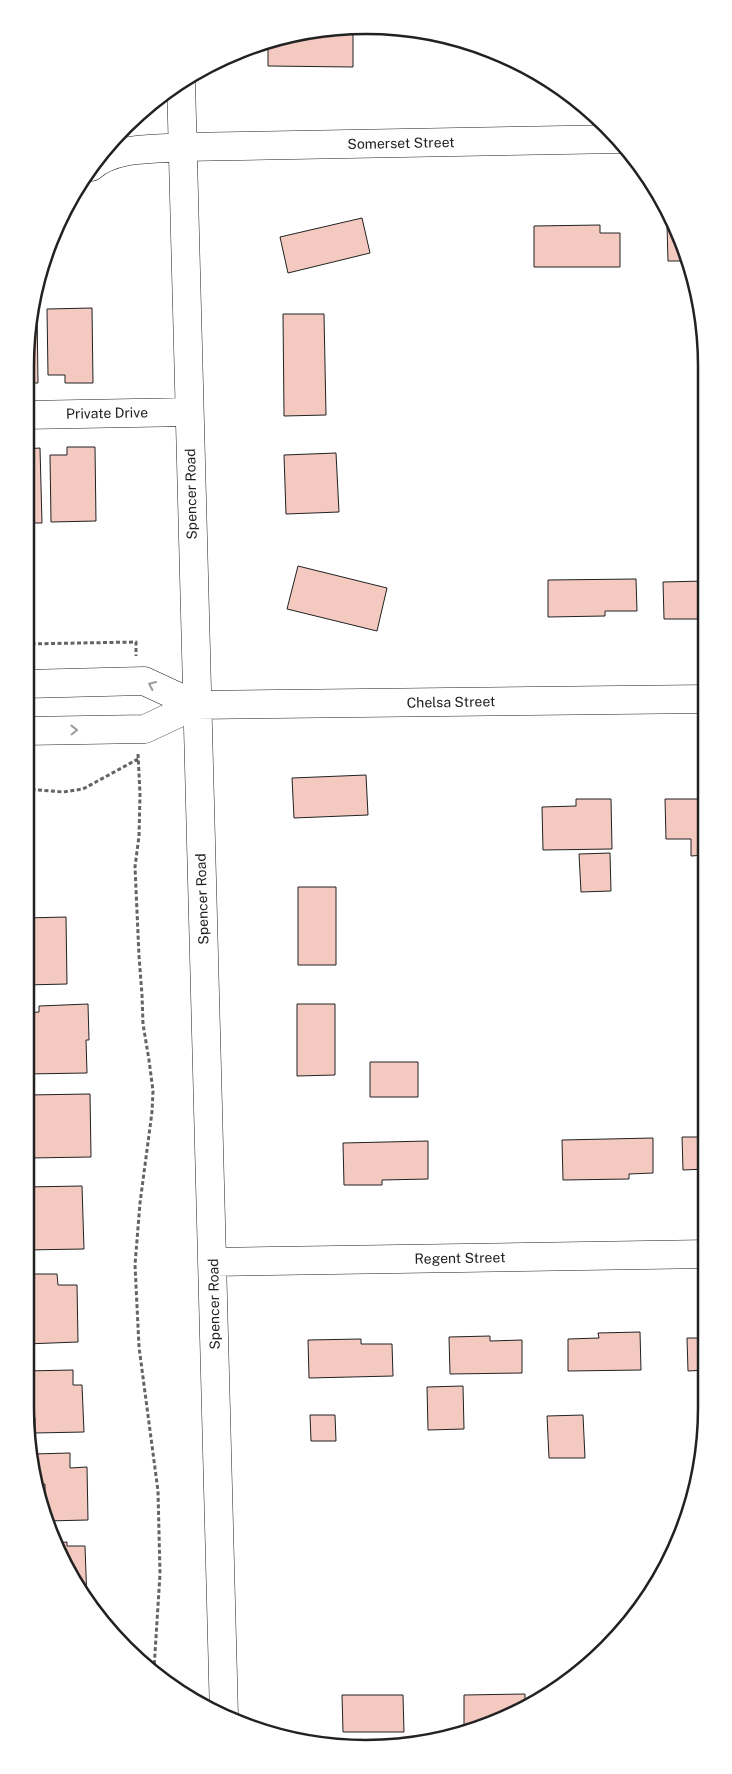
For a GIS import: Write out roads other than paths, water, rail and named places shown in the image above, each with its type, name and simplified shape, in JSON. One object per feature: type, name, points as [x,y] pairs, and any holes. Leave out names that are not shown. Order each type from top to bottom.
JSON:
[{"type":"street","name":"Spencer Road","points":[[181,90],[224,1708]]},
{"type":"street","name":"Somerset Street","points":[[108,157],[116,154],[182,147],[609,139]]},
{"type":"street","name":"Private Drive","points":[[34,415],[189,412]]},
{"type":"street","points":[[34,684],[144,681],[196,706]]},
{"type":"street","name":"Chelsa Street","points":[[196,706],[698,699]]},
{"type":"street","points":[[34,731],[144,729],[196,706]]},
{"type":"street","name":"Regent Street","points":[[212,1262],[698,1254]]}]
